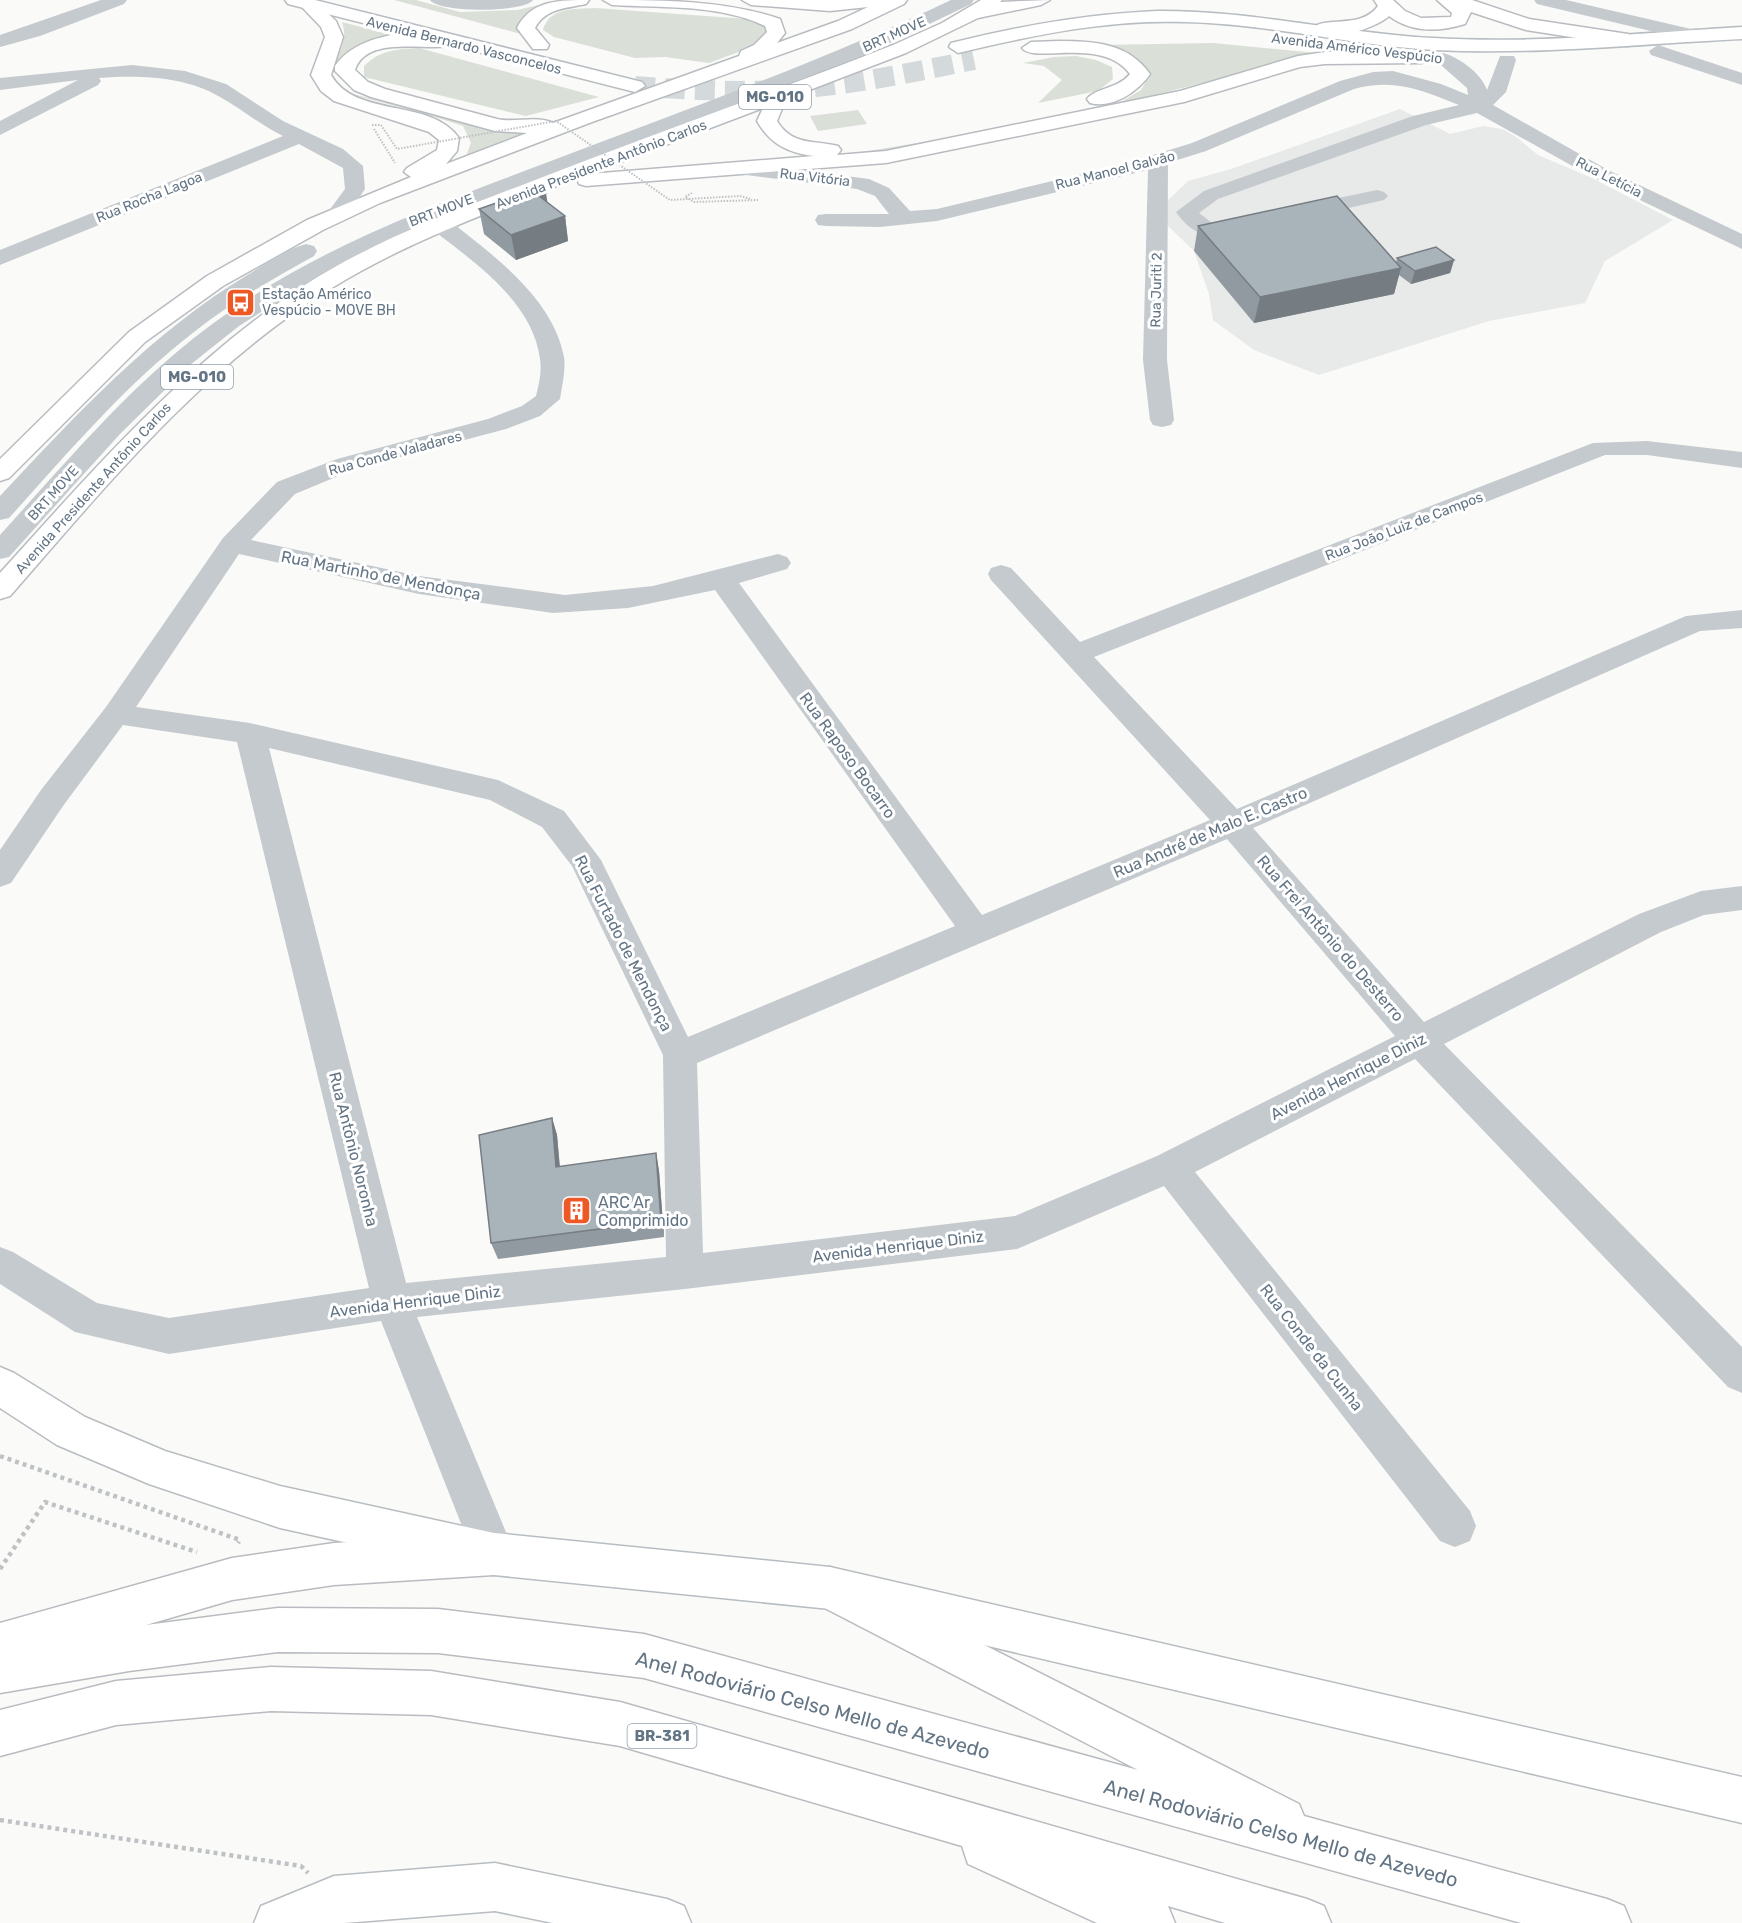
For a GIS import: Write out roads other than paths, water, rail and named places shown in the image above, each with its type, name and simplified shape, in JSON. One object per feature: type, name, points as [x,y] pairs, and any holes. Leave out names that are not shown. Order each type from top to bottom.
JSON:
[{"type":"main road","name":"Avenida Bernardo Vasconcelos","points":[[302,3],[449,41],[635,77],[540,45],[365,0]]},
{"type":"main road","points":[[540,45],[526,28],[528,22],[543,9],[580,0]]},
{"type":"main road","points":[[612,0],[736,9],[766,18],[774,23],[777,28],[773,38],[735,63]]},
{"type":"main road","points":[[751,0],[830,6],[883,0]]},
{"type":"main road","name":"MG-010","points":[[0,473],[137,338],[184,302],[249,260],[373,199],[585,117],[845,25],[898,0]]},
{"type":"main road","name":"Avenida Presidente Antônio Carlos","points":[[0,590],[167,405],[211,364],[267,322],[337,275],[442,226],[892,51],[970,7],[993,0]]},
{"type":"main road","points":[[970,7],[1041,0]]},
{"type":"main road","points":[[1320,30],[1369,24],[1381,18],[1385,3],[1398,15],[1425,24],[1460,20],[1462,11],[1446,0]]},
{"type":"main road","points":[[1454,0],[1526,24],[1628,40]]},
{"type":"main road","points":[[302,3],[329,25],[334,37],[321,75],[327,87],[336,94],[356,102],[430,123],[449,138],[450,145],[442,158],[432,165],[406,175],[373,199]]},
{"type":"main road","name":"Avenida Américo Vespúcio","points":[[957,47],[1028,30],[1079,22],[1185,16],[1260,22],[1378,39],[1485,46],[1742,33]]},
{"type":"main road","name":"Avenida Américo Vespúcio","points":[[974,60],[1070,41],[1190,32],[1238,34],[1443,59],[1507,60],[1742,47]]},
{"type":"main road","points":[[449,41],[387,42],[365,49],[353,57],[345,66],[345,71],[361,86],[378,93],[512,128],[553,125],[585,117]]},
{"type":"main road","points":[[778,96],[767,121],[772,132],[792,144],[825,151],[872,146],[1077,104],[1119,93],[1135,83],[1140,75],[1136,66],[1126,60],[1095,48],[1031,48]]},
{"type":"main road","points":[[551,183],[886,157],[1184,96],[1299,62],[1325,58],[1422,57]]},
{"type":"main road","points":[[0,1386],[71,1431],[163,1470],[280,1507],[494,1554],[830,1588],[1742,1800]]},
{"type":"main road","points":[[0,1645],[231,1579],[334,1564],[494,1554]]},
{"type":"main road","points":[[830,1588],[1346,1852]]},
{"type":"main road","name":"Anel Rodoviário Celso Mello de Azevedo","points":[[0,1671],[129,1648],[278,1630],[438,1631],[644,1656],[1607,1923]]},
{"type":"main road","name":"BR-381","points":[[0,1733],[116,1703],[271,1689],[431,1693],[620,1724],[1307,1923]]},
{"type":"main road","points":[[880,1799],[1151,1923]]},
{"type":"main road","points":[[278,1923],[334,1900],[495,1887],[667,1923]]},
{"type":"street","points":[[59,0],[93,9]]},
{"type":"street","points":[[0,41],[33,32],[118,0]]},
{"type":"street","points":[[439,0],[485,5],[524,0]]},
{"type":"street","name":"BRT MOVE","points":[[0,512],[149,358],[186,327],[250,282],[317,245],[461,186],[856,41],[940,0]]},
{"type":"street","name":"Avenida Américo Vespúcio","points":[[1544,0],[1603,7],[1697,36]]},
{"type":"street","name":"BRT MOVE","points":[[0,551],[141,398],[184,357],[249,310],[367,240],[578,156],[970,7]]},
{"type":"street","points":[[1658,51],[1742,79]]},
{"type":"street","points":[[1443,59],[1472,81],[1476,87],[1480,106]]},
{"type":"street","points":[[1377,196],[1218,231],[1207,230],[1192,222],[1187,212],[1194,205],[1222,191],[1420,120],[1480,106],[1496,93],[1507,60]]},
{"type":"street","points":[[0,84],[105,73],[164,74],[211,84],[298,137],[342,157],[353,166],[355,189],[336,216]]},
{"type":"street","points":[[0,129],[105,73]]},
{"type":"street","name":"Rua Letícia","points":[[1393,77],[1434,88],[1480,106],[1601,174],[1742,242]]},
{"type":"street","name":"Rua Manoel Galvão","points":[[826,220],[905,219],[937,215],[1158,161],[1199,147],[1347,85],[1373,78],[1393,77]]},
{"type":"street","name":"Rua Rocha Lagoa","points":[[0,258],[298,137]]},
{"type":"street","name":"Rua Juriti 2","points":[[1158,161],[1155,360],[1162,420]]},
{"type":"street","name":"Rua Vitória","points":[[747,169],[862,183],[882,192],[905,219]]},
{"type":"street","name":"Rua Conde Valadares","points":[[0,875],[52,798],[116,714],[232,544],[286,488],[346,464],[497,424],[531,411],[548,399],[552,357],[545,331],[510,282],[442,226]]},
{"type":"street","points":[[128,448],[141,398]]},
{"type":"street","name":"Rua João Luiz de Campos","points":[[1075,654],[1602,448],[1647,448],[1742,460]]},
{"type":"street","name":"Rua Martinho de Mendonça","points":[[232,544],[430,588],[530,601],[576,604],[621,600],[722,580],[778,563]]},
{"type":"street","name":"Rua Frei Antônio do Desterro","points":[[1001,574],[1232,824],[1418,1039],[1742,1374]]},
{"type":"street","name":"Rua Raposo Bocarro","points":[[722,580],[975,930]]},
{"type":"street","name":"Rua André de Malo E. Castro","points":[[680,1055],[1232,824],[1696,622],[1742,618]]},
{"type":"street","name":"Rua Furtado de Mendonça","points":[[116,714],[249,733],[498,791],[553,819],[585,860],[680,1055],[685,1272]]},
{"type":"street","name":"Rua Antônio Noronha","points":[[249,733],[392,1302],[494,1554]]},
{"type":"street","name":"Avenida Henrique Diniz","points":[[0,1264],[89,1319],[169,1336],[392,1302],[685,1272],[1017,1232],[1170,1167],[1650,923],[1701,903],[1742,898]]},
{"type":"street","name":"Rua Conde da Cunha","points":[[1170,1167],[1455,1526]]},
{"type":"tunnel","points":[[635,86],[752,91],[792,89],[861,81],[974,60]]},
{"type":"place","name":"Estação Américo Vespúcio - MOVE BH","points":[[241,302]]},
{"type":"place","name":"ARC Ar Comprimido","points":[[577,1211]]}]
